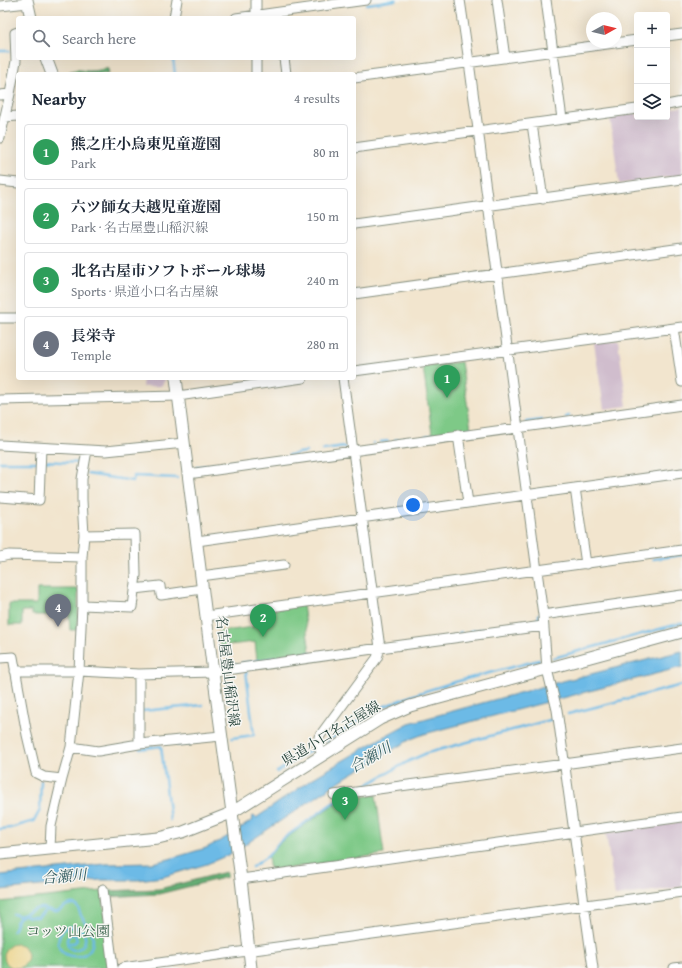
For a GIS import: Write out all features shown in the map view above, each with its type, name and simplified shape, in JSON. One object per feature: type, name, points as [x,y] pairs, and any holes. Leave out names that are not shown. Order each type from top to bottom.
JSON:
[{"type":"main road","points":[[27,2],[30,16]]},
{"type":"main road","points":[[47,60],[51,72]]},
{"type":"main road","name":"名古屋豊山稲沢線","points":[[176,380],[231,813],[241,878],[251,968]]},
{"type":"main road","name":"県道小口名古屋線","points":[[0,854],[158,838],[180,833],[231,813],[380,719],[410,706],[548,673],[682,632]]},
{"type":"street","points":[[174,16],[178,0]]},
{"type":"street","points":[[256,0],[256,16]]},
{"type":"street","points":[[267,16],[278,15],[326,3],[366,0]]},
{"type":"street","points":[[460,0],[543,615],[548,673],[556,706],[565,764],[593,968]]},
{"type":"street","points":[[497,0],[505,58]]},
{"type":"street","points":[[546,0],[562,120]]},
{"type":"street","points":[[0,6],[27,2]]},
{"type":"street","points":[[0,138],[16,61],[16,33]]},
{"type":"street","points":[[670,36],[682,34]]},
{"type":"street","points":[[356,78],[634,40]]},
{"type":"street","points":[[256,60],[256,72]]},
{"type":"street","points":[[284,60],[286,72]]},
{"type":"street","points":[[0,95],[10,94]]},
{"type":"street","points":[[670,104],[682,102]]},
{"type":"street","points":[[356,148],[634,109]]},
{"type":"street","points":[[5,117],[16,116]]},
{"type":"street","points":[[532,124],[543,199]]},
{"type":"street","points":[[356,224],[682,179]]},
{"type":"street","points":[[0,181],[16,183]]},
{"type":"street","points":[[356,294],[682,248]]},
{"type":"street","points":[[0,318],[16,318]]},
{"type":"street","points":[[356,371],[678,327],[682,382]]},
{"type":"street","points":[[0,400],[178,396],[274,380]]},
{"type":"street","points":[[323,755],[318,746],[319,737],[377,658],[380,648],[343,380]]},
{"type":"street","points":[[188,474],[458,435],[682,405]]},
{"type":"street","points":[[458,435],[468,503]]},
{"type":"street","points":[[0,445],[106,451],[184,443]]},
{"type":"street","points":[[0,497],[39,500],[41,448]]},
{"type":"street","points":[[50,849],[51,826],[71,747],[79,671],[84,535],[82,479],[87,450]]},
{"type":"street","points":[[196,541],[682,473]]},
{"type":"street","points":[[575,488],[586,564]]},
{"type":"street","points":[[82,604],[132,607],[136,575],[135,534],[84,535]]},
{"type":"street","points":[[206,616],[682,550]]},
{"type":"street","points":[[0,557],[9,555],[82,558]]},
{"type":"street","points":[[201,576],[284,565]]},
{"type":"street","points":[[134,590],[160,586],[161,595],[202,589]]},
{"type":"street","points":[[543,615],[682,595]]},
{"type":"street","points":[[15,671],[79,671],[139,674],[213,672],[543,626]]},
{"type":"street","points":[[0,658],[13,657],[27,735],[36,773],[44,777],[62,779]]},
{"type":"street","points":[[139,674],[139,744]]},
{"type":"street","points":[[71,747],[98,751],[139,744],[221,736]]},
{"type":"street","points":[[334,795],[682,748]]},
{"type":"street","points":[[241,878],[682,817]]},
{"type":"street","points":[[103,889],[114,968]]},
{"type":"street","points":[[122,968],[179,964],[249,951],[682,892]]},
{"type":"street","points":[[674,968],[682,967]]},
{"type":"shaded area","points":[[682,107],[682,175],[619,184],[610,117],[634,113],[634,120],[670,120],[670,109]]},
{"type":"shaded area","points":[[618,340],[627,406],[604,409],[594,343]]},
{"type":"shaded area","points":[[143,380],[165,380],[161,386],[142,387]]},
{"type":"shaded area","points":[[682,822],[682,887],[615,896],[606,833]]},
{"type":"green space","points":[[107,68],[109,72],[69,72],[74,70],[100,70]]},
{"type":"green space","points":[[461,362],[471,429],[432,434],[423,367]]},
{"type":"green space","points":[[37,589],[78,589],[78,630],[70,630],[69,615],[32,615],[32,611],[22,611],[22,625],[9,625],[9,604],[37,604]]},
{"type":"green space","points":[[303,605],[310,652],[257,660],[255,642],[220,646],[218,632],[253,627],[251,613]]},
{"type":"green space","points":[[376,795],[384,854],[270,871],[268,857],[282,841],[340,800]]},
{"type":"green space","points":[[226,872],[227,877],[159,894],[106,897],[105,891],[159,889]]},
{"type":"green space","name":"コッツ山公園","points":[[102,891],[111,961],[107,967],[0,968],[0,902]]},
{"type":"sand","points":[[16,944],[21,945],[27,951],[27,961],[21,967],[16,968],[11,967],[5,961],[4,956],[5,951],[11,945]]},
{"type":"water","name":"合瀬川","points":[[682,651],[682,667],[424,734],[411,739],[346,777],[246,844],[228,855],[207,864],[163,877],[138,880],[101,880],[0,890],[0,875],[105,864],[152,863],[206,848],[253,820],[252,817],[254,816],[256,818],[315,777],[409,723],[559,682]]},
{"type":"waterway","points":[[367,4],[396,0]]},
{"type":"waterway","points":[[0,51],[10,51]]},
{"type":"waterway","points":[[173,60],[175,72]]},
{"type":"waterway","points":[[526,422],[542,420]]},
{"type":"waterway","points":[[435,435],[472,429]]},
{"type":"waterway","points":[[426,436],[432,435]]},
{"type":"waterway","points":[[395,440],[407,438]]},
{"type":"waterway","points":[[380,442],[388,441]]},
{"type":"waterway","points":[[323,450],[345,447]]},
{"type":"waterway","points":[[297,453],[306,452]]},
{"type":"waterway","points":[[289,455],[295,454]]},
{"type":"waterway","points":[[258,459],[264,458]]},
{"type":"waterway","points":[[43,461],[81,463]]},
{"type":"waterway","points":[[225,463],[241,461]]},
{"type":"waterway","points":[[0,462],[38,462]]},
{"type":"waterway","points":[[197,467],[217,464]]},
{"type":"waterway","points":[[87,474],[133,481],[134,476],[177,478]]},
{"type":"waterway","points":[[653,559],[682,555]]},
{"type":"waterway","points":[[527,623],[534,622],[539,618],[539,614]]},
{"type":"waterway","points":[[553,658],[682,623]]},
{"type":"waterway","points":[[501,627],[506,626]]},
{"type":"waterway","points":[[470,631],[485,629]]},
{"type":"waterway","points":[[286,657],[311,653]]},
{"type":"waterway","points":[[242,663],[282,657]]},
{"type":"waterway","points":[[326,742],[368,715],[402,699],[460,680],[539,660]]},
{"type":"waterway","points":[[222,665],[236,664]]},
{"type":"waterway","points":[[232,738],[254,735],[246,671]]},
{"type":"waterway","points":[[568,714],[682,685]]},
{"type":"waterway","points":[[142,711],[203,705]]},
{"type":"waterway","points":[[363,787],[409,761],[427,753],[553,719]]},
{"type":"waterway","points":[[177,745],[190,744]]},
{"type":"waterway","points":[[140,749],[161,746],[170,820]]},
{"type":"waterway","points":[[277,772],[313,749]]},
{"type":"waterway","points":[[0,829],[10,828],[34,821],[40,810],[41,781]]},
{"type":"waterway","points":[[252,867],[268,856],[280,841],[341,797]]},
{"type":"waterway","points":[[13,931],[20,917],[30,911],[40,908],[57,911],[67,905],[74,904],[90,929],[93,942],[90,949],[85,954],[70,956],[63,952],[59,946],[59,938],[63,930],[70,927],[81,930],[85,935],[85,940],[80,948],[75,950],[68,946],[67,939],[71,934],[75,935],[77,940],[74,943],[70,943]]},
{"type":"waterway","points":[[25,915],[29,917],[38,917],[47,909]]},
{"type":"waterway","points":[[13,914],[21,916]]},
{"type":"place","name":"熊之庄小烏東児童遊園","points":[[447,398]]},
{"type":"place","name":"長栄寺","points":[[58,627]]},
{"type":"place","name":"六ツ師女夫越児童遊園","points":[[263,637]]},
{"type":"place","name":"北名古屋市ソフトボール球場","points":[[345,820]]}]
